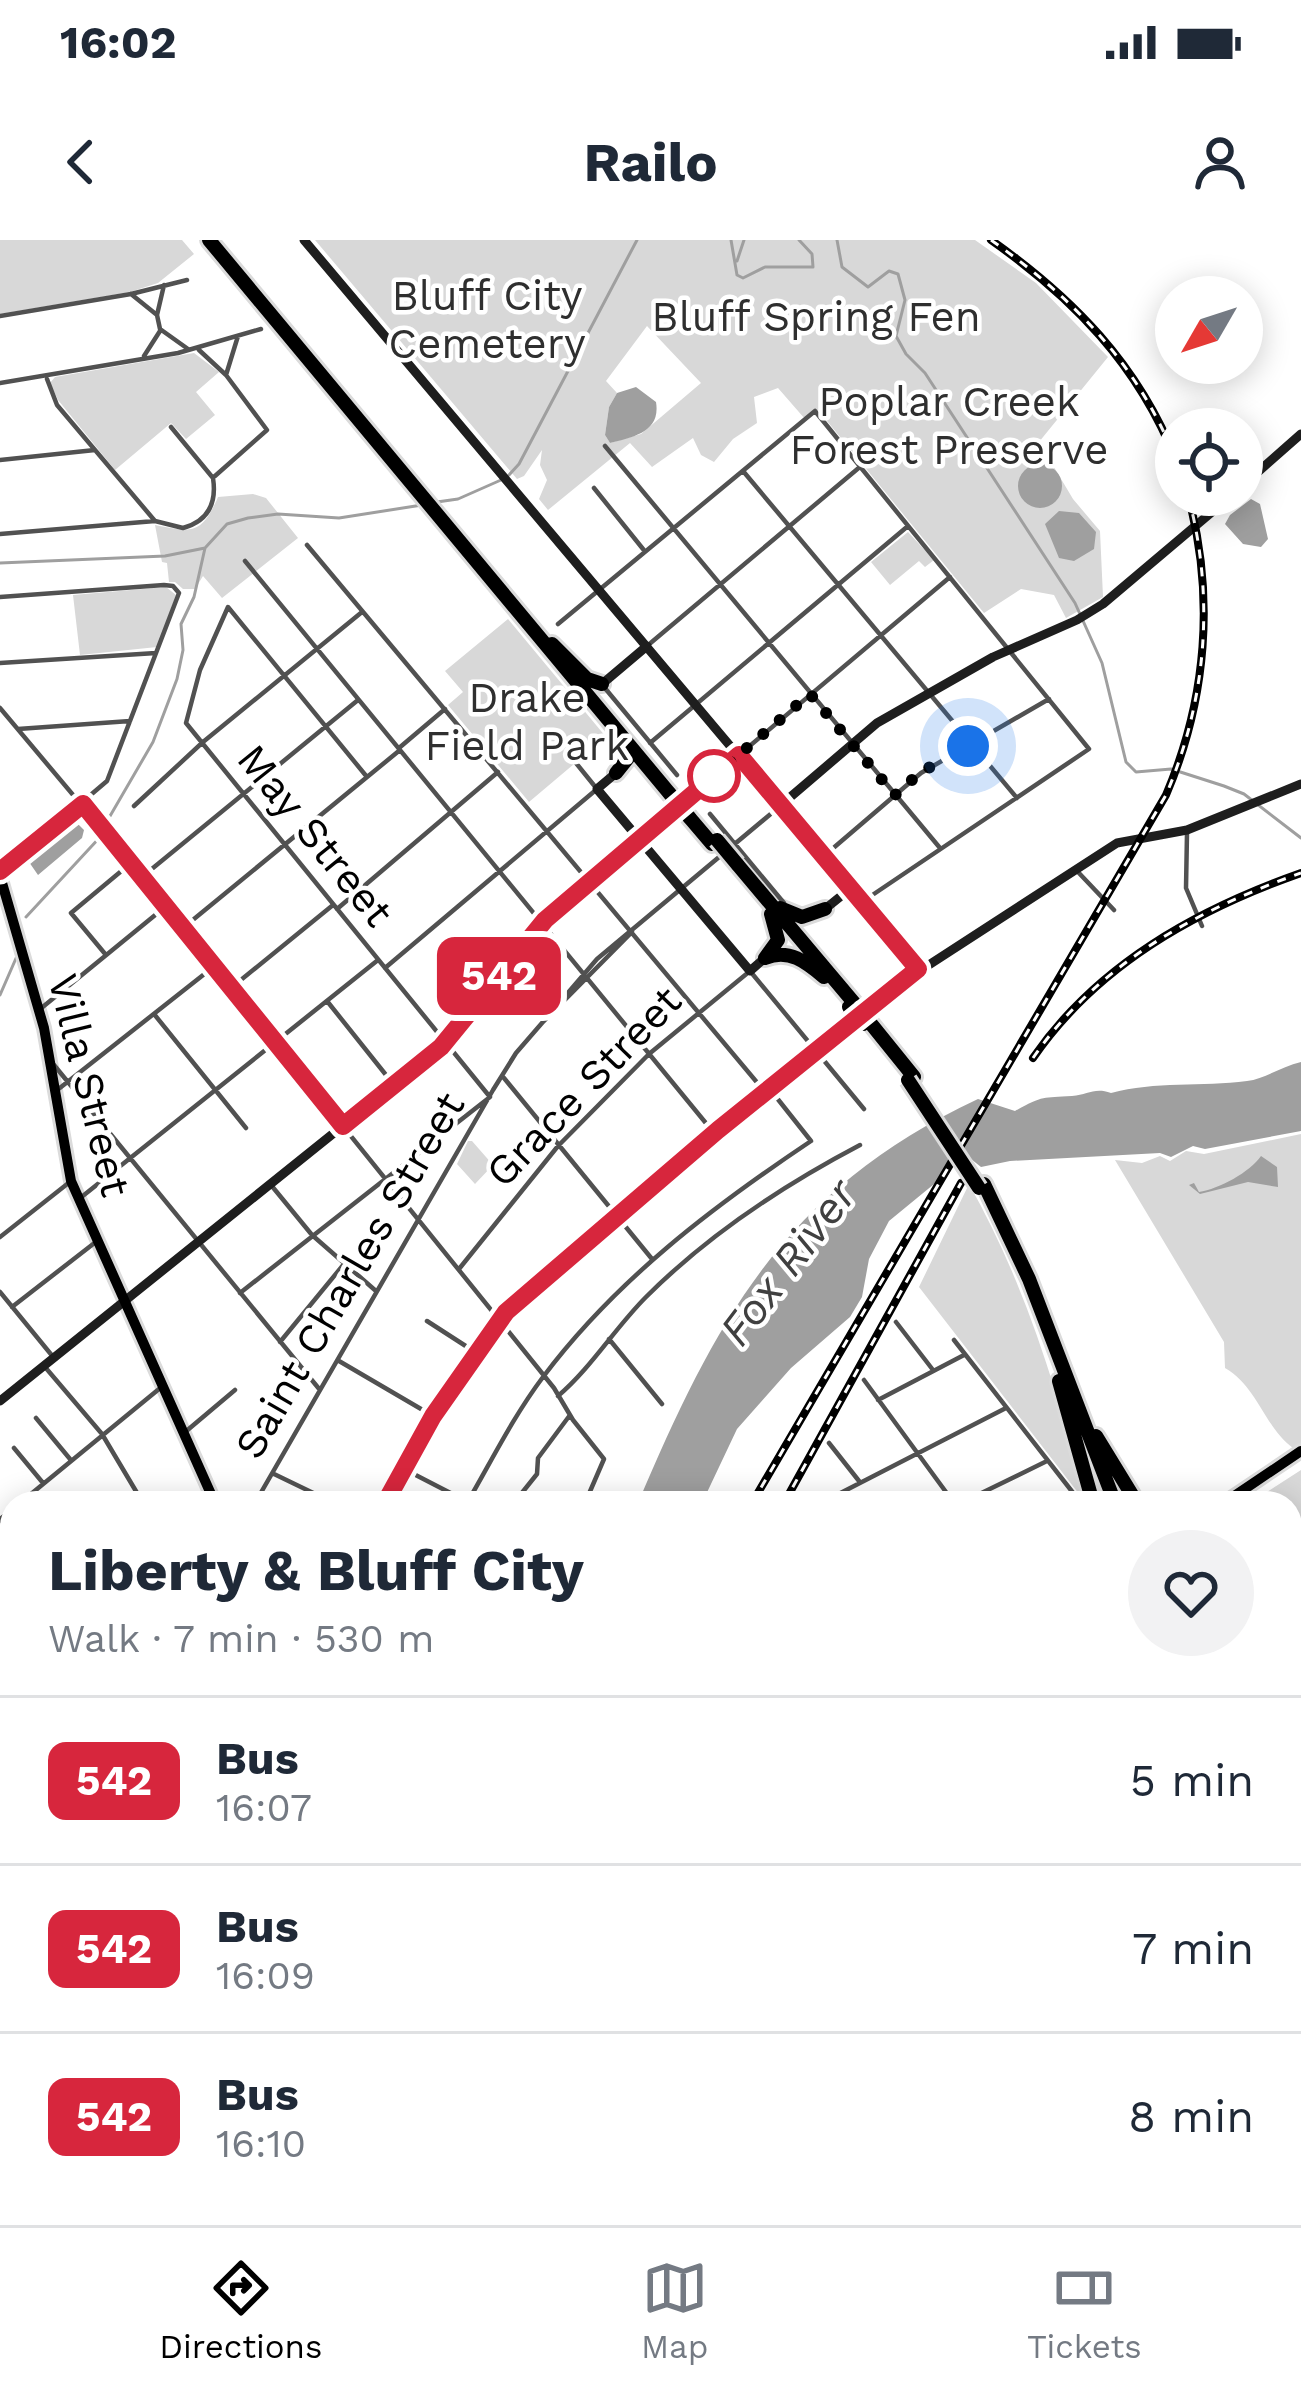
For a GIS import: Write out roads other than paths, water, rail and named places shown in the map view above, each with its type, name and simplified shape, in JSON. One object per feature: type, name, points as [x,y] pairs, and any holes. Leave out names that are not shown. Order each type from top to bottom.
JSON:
[{"type":"highway","points":[[212,240],[698,815],[714,842],[825,979],[852,1005]]},
{"type":"highway","points":[[433,504],[622,736],[674,787]]},
{"type":"highway","points":[[552,644],[587,679],[602,684]]},
{"type":"highway","points":[[616,773],[628,758],[622,736]]},
{"type":"highway","points":[[734,866],[760,891],[911,1078],[981,1186],[1107,1491]]},
{"type":"highway","points":[[760,891],[793,915],[813,915],[825,909]]},
{"type":"highway","points":[[814,956],[808,935],[825,909]]},
{"type":"highway","points":[[764,958],[778,940],[771,914]]},
{"type":"highway","points":[[764,958],[793,956],[825,979]]},
{"type":"highway","points":[[1056,1359],[1090,1491]]},
{"type":"highway","points":[[1056,1359],[1130,1491]]},
{"type":"main road","points":[[304,240],[918,969]]},
{"type":"main road","points":[[1263,468],[1301,434]]},
{"type":"main road","name":"Saint Charles Street","points":[[781,805],[877,723],[1009,650],[1090,613],[1207,516]]},
{"type":"main road","points":[[602,684],[647,646]]},
{"type":"main road","points":[[0,1401],[445,1043],[542,924],[739,755]]},
{"type":"main road","points":[[616,773],[597,789],[749,970]]},
{"type":"main road","points":[[391,1491],[433,1416],[499,1320],[714,1133],[918,969],[1124,840],[1187,830],[1301,784]]},
{"type":"main road","name":"Villa Street","points":[[0,874],[39,1010],[70,1181],[210,1491]]},
{"type":"main road","points":[[825,909],[850,888]]},
{"type":"main road","name":"Grace Street","points":[[749,970],[764,958]]},
{"type":"main road","points":[[1242,1491],[1301,1451]]},
{"type":"street","points":[[0,316],[187,280]]},
{"type":"street","points":[[140,360],[152,349],[160,329],[157,315],[164,284]]},
{"type":"street","points":[[131,294],[157,315]]},
{"type":"street","points":[[0,383],[198,349],[261,328]]},
{"type":"street","points":[[160,329],[183,347],[198,349],[226,375],[267,430],[213,478]]},
{"type":"street","points":[[226,375],[238,336]]},
{"type":"street","points":[[46,376],[58,405],[155,521]]},
{"type":"street","points":[[558,624],[815,411],[1089,749],[862,902]]},
{"type":"street","points":[[0,534],[155,521],[183,528],[199,522],[212,506],[213,478],[171,427]]},
{"type":"street","points":[[605,446],[940,848]]},
{"type":"street","points":[[0,460],[95,450]]},
{"type":"street","points":[[647,646],[861,466]]},
{"type":"street","points":[[742,471],[1017,798]]},
{"type":"street","points":[[594,488],[645,551]]},
{"type":"street","points":[[650,743],[909,525]]},
{"type":"street","points":[[308,545],[811,1141],[706,1213],[652,1259],[544,1376],[507,1429],[473,1491]]},
{"type":"street","points":[[245,561],[714,1133]]},
{"type":"street","points":[[739,755],[951,576]]},
{"type":"street","points":[[0,598],[164,585],[178,590],[176,610],[107,782],[0,874]]},
{"type":"street","name":"May Street","points":[[284,675],[228,607],[200,670],[186,723],[490,1097]]},
{"type":"street","points":[[134,806],[203,742],[363,610]]},
{"type":"street","points":[[0,663],[158,652]]},
{"type":"street","points":[[284,675],[367,777]]},
{"type":"street","points":[[602,684],[650,743],[674,787]]},
{"type":"street","points":[[824,856],[921,772],[1048,699]]},
{"type":"street","points":[[142,877],[358,700]]},
{"type":"street","points":[[0,708],[83,804],[544,1376],[604,1459],[590,1491]]},
{"type":"street","points":[[183,928],[445,709]]},
{"type":"street","points":[[18,729],[130,721]]},
{"type":"street","points":[[385,968],[597,789],[576,764]]},
{"type":"street","points":[[231,988],[498,772]]},
{"type":"street","name":"Saint Charles Street","points":[[262,1491],[502,1076],[542,1023],[632,932],[781,805]]},
{"type":"street","points":[[698,815],[735,845],[784,903]]},
{"type":"street","points":[[1187,830],[1186,888],[1202,926]]},
{"type":"street","points":[[106,955],[71,913],[131,863]]},
{"type":"street","points":[[1075,867],[1114,910]]},
{"type":"street","points":[[39,1010],[166,906]]},
{"type":"street","points":[[79,1199],[378,960]]},
{"type":"street","points":[[56,1091],[214,966]]},
{"type":"street","points":[[749,970],[864,1108]]},
{"type":"street","name":"Grace Street","points":[[459,1269],[558,1146],[649,1054],[749,970]]},
{"type":"street","points":[[327,1001],[394,1085]]},
{"type":"street","points":[[154,1014],[246,1128]]},
{"type":"street","points":[[51,1064],[320,1390]]},
{"type":"street","points":[[502,1076],[652,1259]]},
{"type":"street","points":[[241,1293],[490,1097]]},
{"type":"street","points":[[558,1396],[674,1270],[729,1226],[860,1145]]},
{"type":"street","points":[[0,1237],[70,1181]]},
{"type":"street","points":[[271,1184],[312,1235],[376,1292]]},
{"type":"street","points":[[12,1307],[98,1240]]},
{"type":"street","points":[[280,1342],[344,1264]]},
{"type":"street","points":[[0,1292],[54,1358]]},
{"type":"street","points":[[427,1321],[475,1352]]},
{"type":"street","points":[[896,1322],[933,1371]]},
{"type":"street","points":[[609,1338],[662,1404]]},
{"type":"street","points":[[954,1340],[1071,1491]]},
{"type":"street","points":[[878,1400],[965,1354]]},
{"type":"street","points":[[338,1360],[433,1416]]},
{"type":"street","points":[[44,1366],[101,1434],[137,1490]]},
{"type":"street","points":[[864,1381],[948,1491]]},
{"type":"street","points":[[34,1491],[163,1385]]},
{"type":"street","points":[[184,1432],[236,1390]]},
{"type":"street","points":[[842,1491],[1006,1408]]},
{"type":"street","points":[[523,1491],[537,1474],[538,1458],[571,1415]]},
{"type":"street","points":[[36,1418],[70,1460]]},
{"type":"street","points":[[829,1443],[859,1481]]},
{"type":"street","points":[[14,1448],[43,1483]]},
{"type":"street","points":[[983,1491],[1047,1461]]},
{"type":"street","points":[[403,1468],[445,1491]]},
{"type":"street","points":[[273,1473],[309,1491]]},
{"type":"water","points":[[636,387],[656,402],[654,420],[643,432],[610,443],[605,435],[609,407],[617,393]]},
{"type":"water","points":[[1040,464],[1056,470],[1062,486],[1056,502],[1040,508],[1024,502],[1018,486],[1024,470]]},
{"type":"water","points":[[1059,511],[1079,513],[1096,532],[1094,549],[1074,561],[1059,558],[1045,524]]},
{"type":"water","points":[[1229,516],[1263,516],[1268,539],[1261,547],[1243,544],[1225,524]]},
{"type":"water","points":[[78,824],[84,830],[82,838],[38,875],[29,862]]},
{"type":"water","name":"Fox River","points":[[1301,1062],[1301,1131],[1205,1149],[1193,1146],[1171,1157],[1160,1153],[1010,1161],[981,1167],[971,1159],[954,1166],[942,1184],[939,1180],[889,1221],[869,1259],[862,1297],[850,1317],[791,1368],[737,1429],[708,1491],[643,1491],[697,1374],[766,1265],[807,1217],[855,1174],[912,1135],[978,1099],[1015,1111],[1043,1098],[1095,1091],[1247,1081]]},
{"type":"water","points":[[1261,1156],[1277,1167],[1278,1187],[1248,1182],[1200,1194],[1189,1185],[1194,1183],[1199,1192],[1216,1187],[1242,1174]]},
{"type":"waterway","points":[[509,475],[637,240]]},
{"type":"waterway","points":[[731,240],[737,275],[743,278],[765,267],[813,267],[812,254],[799,240]]},
{"type":"waterway","points":[[737,261],[744,240]]},
{"type":"waterway","points":[[837,240],[842,267],[868,287],[889,271],[898,274],[905,300],[896,336],[1075,603],[1102,663],[1126,762],[1136,772],[1171,769],[1244,794],[1301,838]]},
{"type":"waterway","points":[[437,502],[458,499],[501,480]]},
{"type":"waterway","points":[[0,563],[165,556],[205,548],[227,524],[248,518],[278,514],[339,518],[422,505]]},
{"type":"waterway","points":[[106,823],[153,742],[177,679],[183,650],[181,624],[194,597],[205,548]]},
{"type":"waterway","points":[[26,917],[102,835]]},
{"type":"waterway","points":[[0,995],[17,956]]},
{"type":"railway","points":[[991,240],[1076,310],[1122,363],[1155,414]]},
{"type":"railway","points":[[759,1491],[1166,795],[1191,722],[1202,647],[1202,571],[1192,516]]},
{"type":"railway","points":[[1033,1058],[1087,995],[1152,944],[1224,904],[1301,873]]},
{"type":"railway","points":[[791,1491],[961,1183]]},
{"type":"park label","name":"Bluff Spring Fen","points":[[816,316]]},
{"type":"park label","name":"Bluff City Cemetery","points":[[487,319]]},
{"type":"park label","name":"Poplar Creek Forest Preserve","points":[[949,425]]},
{"type":"park label","name":"Drake Field Park","points":[[527,721]]}]
